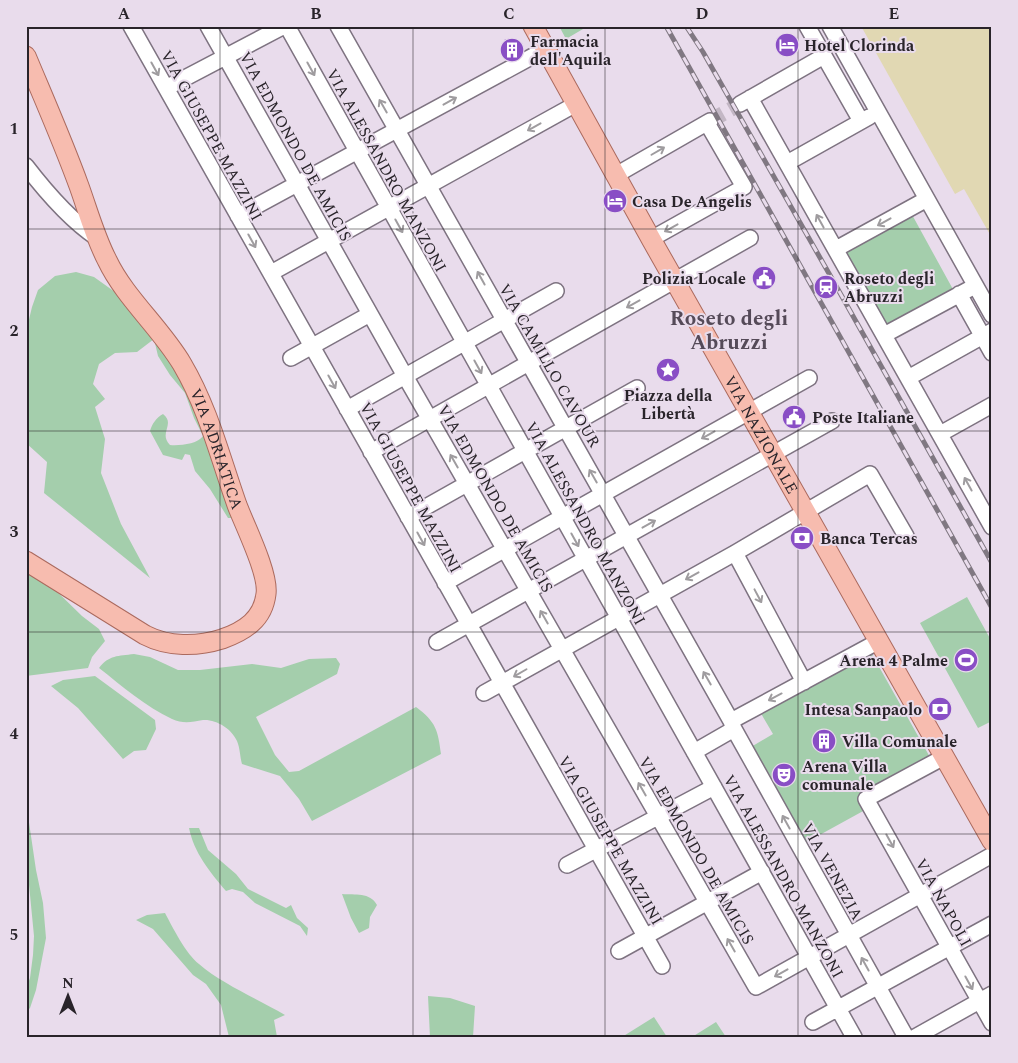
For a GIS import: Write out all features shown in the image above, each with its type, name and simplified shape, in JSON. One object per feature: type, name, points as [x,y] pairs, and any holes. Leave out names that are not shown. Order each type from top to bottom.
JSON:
[{"type":"main road","name":"VIA NAZIONALE","points":[[533,26],[651,239],[774,453],[992,841]]},
{"type":"main road","name":"VIA ADRIATICA","points":[[26,56],[60,135],[97,238],[112,271],[168,342],[199,395],[212,428],[237,505],[265,576],[266,596],[258,618],[241,632],[210,642],[167,643],[145,635],[26,561]]},
{"type":"street","name":"VIA EDMONDO DE AMICIS","points":[[208,26],[405,376],[706,903],[756,987],[809,957]]},
{"type":"street","points":[[166,88],[286,26]]},
{"type":"street","name":"VIA ALESSANDRO MANZONI","points":[[286,26],[854,1037]]},
{"type":"street","name":"VIA CAMILLO CAVOUR","points":[[338,26],[733,725]]},
{"type":"street","points":[[808,26],[861,121]]},
{"type":"street","points":[[830,26],[992,315]]},
{"type":"street","name":"VIA GIUSEPPE MAZZINI","points":[[133,27],[662,966]]},
{"type":"street","points":[[238,216],[546,49]]},
{"type":"street","points":[[824,56],[745,101],[787,163],[992,527]]},
{"type":"street","points":[[271,273],[576,104]]},
{"type":"street","points":[[787,163],[878,113]]},
{"type":"street","points":[[616,175],[708,122],[744,187],[651,239]]},
{"type":"street","points":[[26,166],[78,223],[97,238]]},
{"type":"street","points":[[836,249],[927,198]]},
{"type":"street","points":[[371,452],[750,238]]},
{"type":"street","points":[[884,335],[975,286]]},
{"type":"street","points":[[347,409],[556,291]]},
{"type":"street","points":[[959,294],[987,333],[992,353]]},
{"type":"street","points":[[291,358],[370,314]]},
{"type":"street","points":[[908,378],[987,333]]},
{"type":"street","points":[[445,583],[809,378]]},
{"type":"street","points":[[408,517],[637,388]]},
{"type":"street","points":[[940,434],[992,405]]},
{"type":"street","points":[[437,642],[832,421]]},
{"type":"street","points":[[484,693],[735,553],[870,474],[906,536]]},
{"type":"street","points":[[735,553],[804,682]]},
{"type":"street","points":[[694,752],[733,725],[804,682],[879,641]]},
{"type":"street","name":"VIA VENEZIA","points":[[733,725],[906,1037]]},
{"type":"street","name":"VIA NAPOLI","points":[[944,756],[866,799],[950,948],[986,997],[992,1023]]},
{"type":"street","points":[[567,865],[714,787]]},
{"type":"street","points":[[809,957],[992,855]]},
{"type":"street","points":[[619,951],[762,872]]},
{"type":"street","points":[[813,1022],[992,924]]},
{"type":"street","points":[[915,1037],[986,997]]},
{"type":"green space","points":[[559,26],[583,26],[583,29],[566,39]]},
{"type":"green space","points":[[910,211],[955,293],[885,331],[840,250]]},
{"type":"green space","points":[[76,272],[94,277],[115,292],[139,314],[175,355],[235,518],[228,518],[210,489],[195,471],[190,455],[185,454],[182,460],[163,455],[150,431],[158,417],[163,414],[168,421],[166,436],[170,445],[193,443],[203,436],[185,393],[170,375],[158,356],[154,339],[137,352],[115,353],[99,364],[93,384],[105,399],[95,407],[105,439],[101,473],[121,524],[150,578],[44,493],[47,462],[26,443],[26,332],[32,307],[38,290],[55,276]]},
{"type":"green space","points":[[26,571],[42,577],[82,616],[99,629],[105,641],[92,657],[88,668],[26,676]]},
{"type":"green space","name":"Arena 4 Palme","points":[[967,597],[992,642],[992,721],[978,728],[920,623]]},
{"type":"green space","points":[[869,649],[931,759],[865,810],[805,843],[751,747],[773,734],[759,710]]},
{"type":"green space","points":[[134,654],[150,657],[178,670],[200,670],[252,664],[281,668],[309,659],[336,658],[340,664],[337,674],[256,717],[275,755],[289,772],[299,771],[416,707],[428,717],[435,727],[441,754],[312,821],[299,799],[280,776],[242,764],[237,741],[227,729],[218,723],[208,720],[176,721],[162,714],[125,689],[99,668],[110,658]]},
{"type":"green space","points":[[95,676],[155,720],[156,729],[146,750],[134,751],[123,759],[78,708],[51,686],[63,680]]},
{"type":"green space","points":[[26,802],[43,903],[46,938],[36,990],[30,1008],[26,1012],[26,989],[30,978],[34,936],[26,854]]},
{"type":"green space","points":[[189,828],[199,828],[208,850],[236,874],[248,889],[286,908],[291,905],[297,918],[308,928],[307,936],[300,926],[255,903],[243,892],[232,889],[226,891],[199,854]]},
{"type":"green space","points":[[342,894],[362,895],[374,901],[377,905],[370,917],[369,928],[359,933]]},
{"type":"green space","points":[[165,913],[194,960],[229,985],[285,1015],[274,1020],[277,1037],[229,1037],[221,1005],[206,984],[193,975],[153,929],[136,920],[147,915]]},
{"type":"green space","points":[[428,996],[450,998],[475,1006],[473,1037],[430,1037]]},
{"type":"green space","points":[[654,1017],[667,1037],[622,1037]]},
{"type":"green space","points":[[716,1022],[726,1037],[692,1037]]},
{"type":"sand","points":[[861,26],[992,26],[992,238],[964,189],[955,194]]},
{"type":"tunnel","points":[[710,121],[740,104]]},
{"type":"railway","points":[[666,26],[992,608]]},
{"type":"railway","points":[[686,26],[703,52],[992,563]]},
{"type":"place","name":"Hotel Clorinda","points":[[787,45]]},
{"type":"place","name":"Farmacia dell'Aquila","points":[[512,50]]},
{"type":"place","name":"Casa De Angelis","points":[[615,201]]},
{"type":"place","name":"Polizia Locale","points":[[764,278]]},
{"type":"place","name":"Roseto degli Abruzzi","points":[[826,287]]},
{"type":"place","name":"Piazza della Libertà","points":[[668,370]]},
{"type":"place","name":"Poste Italiane","points":[[794,417]]},
{"type":"place","name":"Banca Tercas","points":[[802,538]]},
{"type":"place","name":"Arena 4 Palme","points":[[966,660]]},
{"type":"place","name":"Intesa Sanpaolo","points":[[940,709]]},
{"type":"place","name":"Villa Comunale","points":[[824,741]]},
{"type":"place","name":"Arena Villa comunale","points":[[784,775]]},
{"type":"district","name":"Roseto degli Abruzzi","points":[[729,330]]}]
